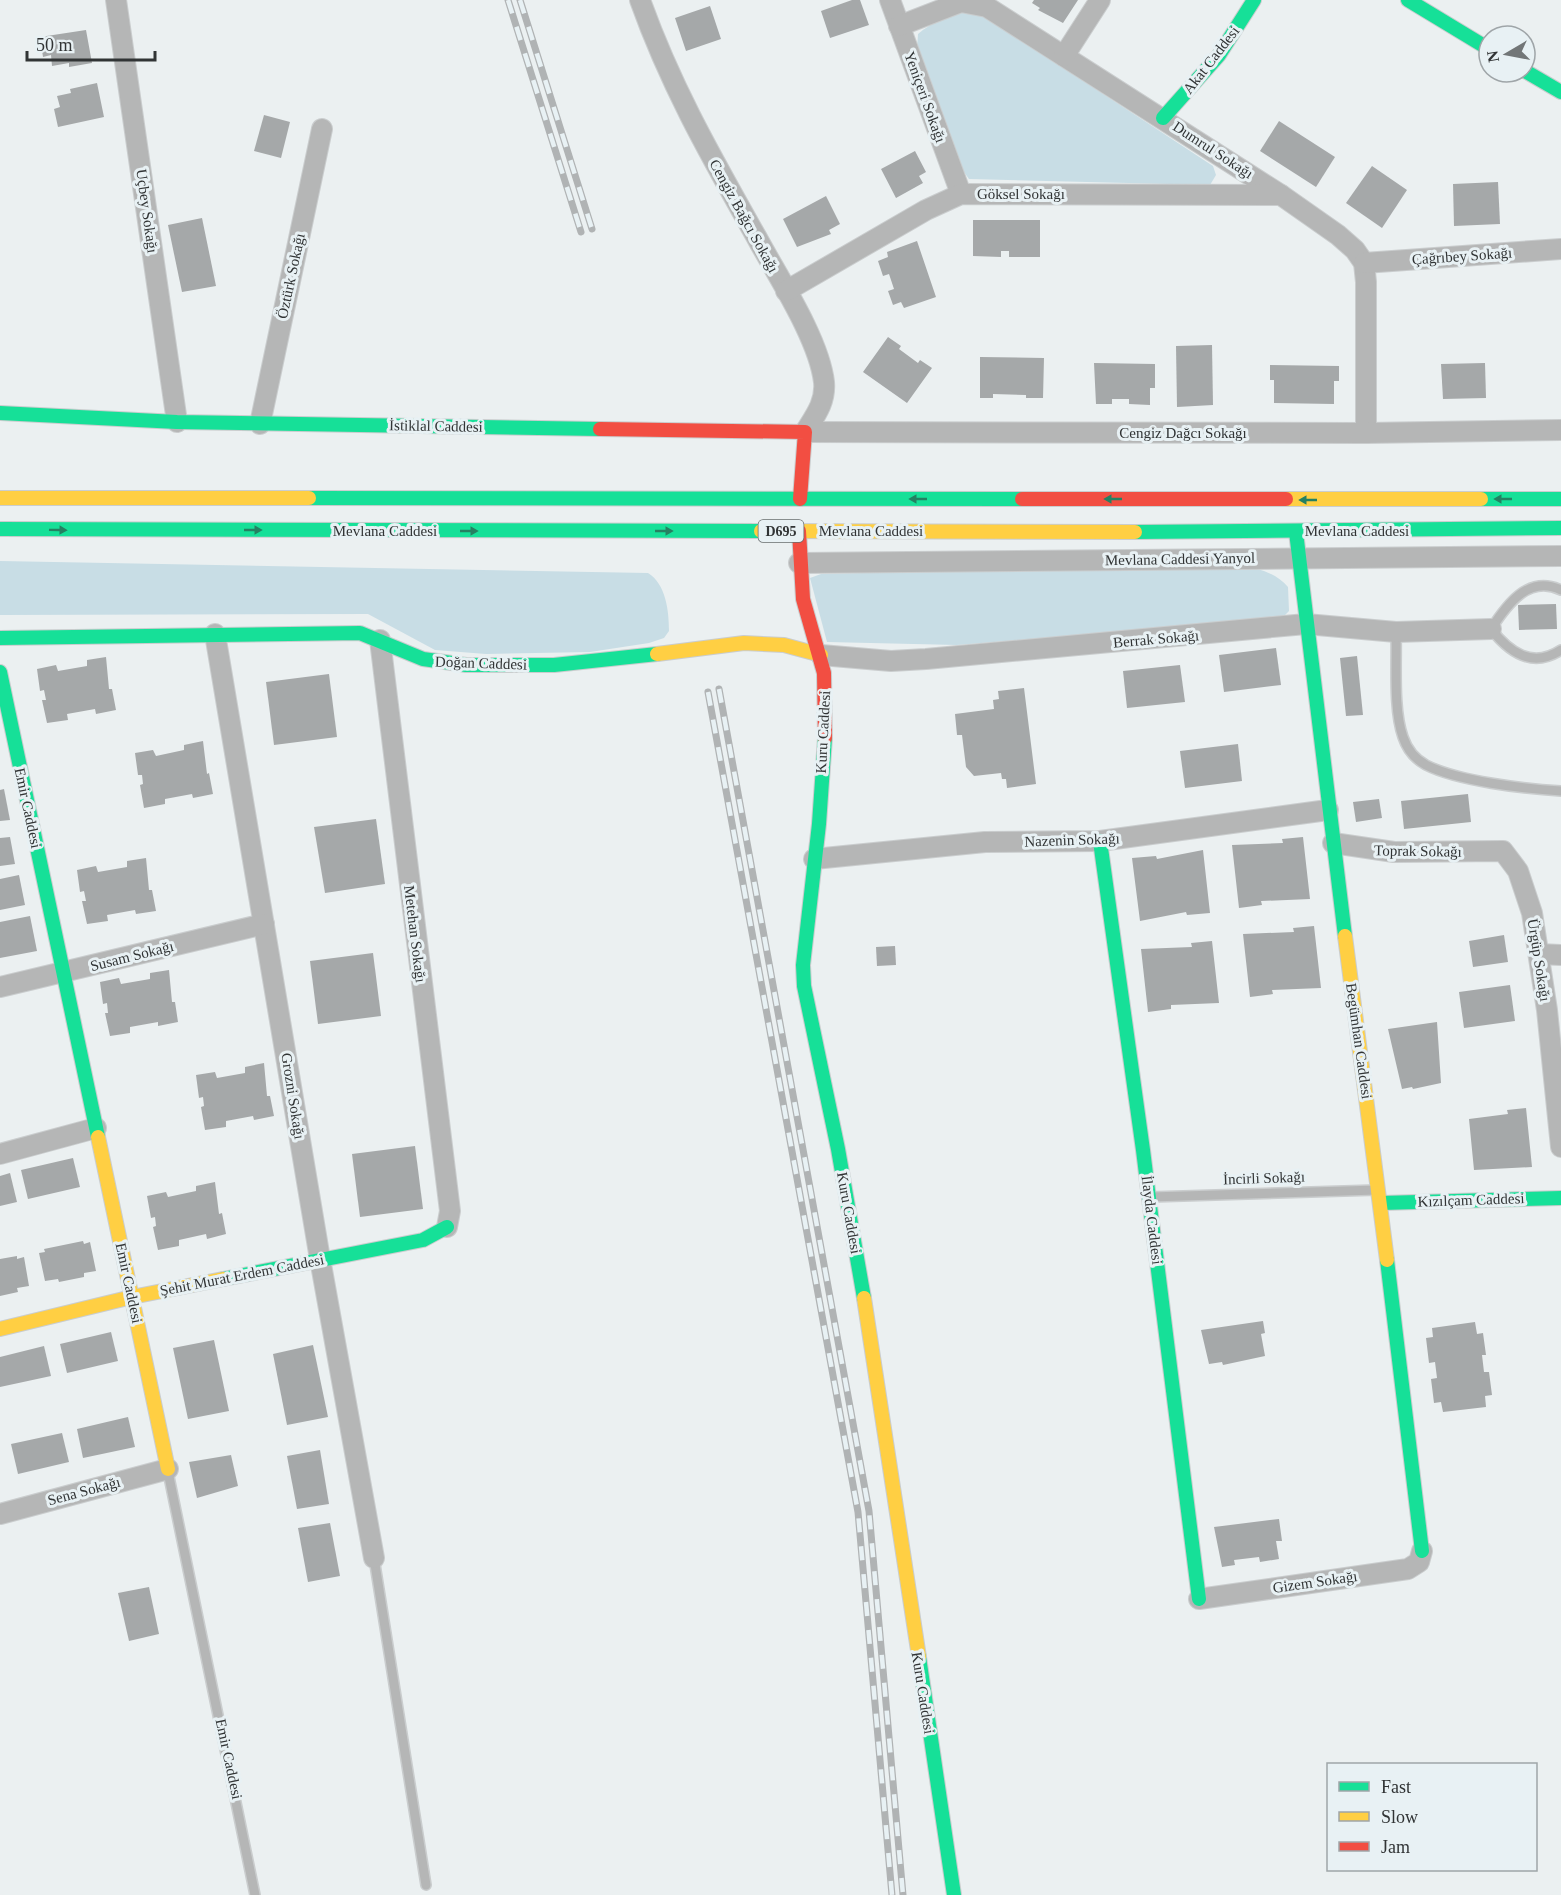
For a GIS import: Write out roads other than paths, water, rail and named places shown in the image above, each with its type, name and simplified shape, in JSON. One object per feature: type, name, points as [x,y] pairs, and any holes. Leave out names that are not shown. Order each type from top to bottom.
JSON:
[{"type":"street","name":"Uçbey Sokağı","points":[[116,0],[177,422]]},
{"type":"street","name":"Cengiz Bağcı Sokağı","points":[[640,0],[680,100],[786,291],[818,357],[824,384],[822,404],[805,432]]},
{"type":"street","name":"Yeniçeri Sokağı","points":[[890,0],[961,194]]},
{"type":"street","points":[[1064,56],[1100,0]]},
{"type":"street","name":"Akat Caddesi","points":[[1163,118],[1219,55],[1254,0]]},
{"type":"street","points":[[1408,0],[1477,42]]},
{"type":"street","name":"Dumrul Sokağı","points":[[899,26],[962,2],[987,7],[1281,195],[1338,235],[1355,250],[1364,263]]},
{"type":"street","points":[[1537,78],[1561,92]]},
{"type":"street","name":"Öztürk Sokağı","points":[[260,424],[321,129]]},
{"type":"street","name":"Göksel Sokağı","points":[[786,291],[926,210],[961,194],[1281,195]]},
{"type":"street","name":"Çağrıbey Sokağı","points":[[1364,263],[1561,249]]},
{"type":"street","points":[[1364,263],[1366,433]]},
{"type":"street","name":"İstiklal Caddesi","points":[[0,413],[260,424],[805,432]]},
{"type":"street","name":"Cengiz Dağcı Sokağı","points":[[805,432],[1366,433],[1561,430]]},
{"type":"street","points":[[800,500],[805,432]]},
{"type":"street","name":"Mevlana Caddesi","points":[[0,498],[1561,499]]},
{"type":"street","name":"Mevlana Caddesi","points":[[0,529],[1296,531],[1561,528]]},
{"type":"street","name":"Kuru Caddesi","points":[[799,531],[799,563],[804,605],[821,655],[825,712],[804,987],[838,1149],[873,1349],[954,1895]]},
{"type":"street","name":"Begümhan Caddesi","points":[[1296,531],[1328,810],[1380,1196],[1422,1551]]},
{"type":"street","name":"Mevlana Caddesi Yanyol","points":[[799,563],[1561,556]]},
{"type":"street","name":"Berrak Sokağı","points":[[821,655],[891,661],[1306,624],[1396,632],[1491,629]]},
{"type":"street","name":"Doğan Caddesi","points":[[0,638],[360,633],[423,659],[466,665],[586,663],[744,643],[784,645],[821,655]]},
{"type":"street","name":"Grozni Sokağı","points":[[215,634],[320,1259],[374,1558]]},
{"type":"street","name":"Metehan Sokağı","points":[[380,640],[450,1210],[447,1227]]},
{"type":"street","name":"Emir Caddesi","points":[[0,672],[168,1469]]},
{"type":"street","name":"Nazenin Sokağı","points":[[814,859],[985,842],[1100,842],[1328,810]]},
{"type":"street","name":"İlayda Caddesi","points":[[1100,842],[1149,1197],[1199,1599]]},
{"type":"street","name":"Toprak Sokağı","points":[[1333,843],[1394,852],[1503,851]]},
{"type":"street","name":"Ürgüp Sokağı","points":[[1503,851],[1518,871],[1526,887],[1539,954],[1561,1147]]},
{"type":"street","name":"Susam Sokağı","points":[[0,987],[264,924]]},
{"type":"street","points":[[1539,954],[1561,956]]},
{"type":"street","points":[[0,1154],[96,1128]]},
{"type":"street","name":"Kızılçam Caddesi","points":[[1380,1196],[1561,1198]]},
{"type":"street","name":"Şehit Murat Erdem Caddesi","points":[[0,1329],[132,1297],[423,1240],[447,1227]]},
{"type":"street","name":"Sena Sokağı","points":[[0,1514],[168,1469]]},
{"type":"street","name":"Gizem Sokağı","points":[[1199,1599],[1408,1569],[1419,1562],[1422,1551]]},
{"type":"lane","points":[[1561,590],[1554,586],[1523,591],[1509,602],[1491,629],[1505,647],[1520,657],[1541,658],[1561,650]]},
{"type":"lane","points":[[1396,632],[1399,722],[1410,752],[1418,759],[1443,771],[1476,779],[1561,791]]},
{"type":"lane","name":"İncirli Sokağı","points":[[1149,1197],[1380,1196]]},
{"type":"lane","name":"Emir Caddesi","points":[[168,1469],[255,1895]]},
{"type":"lane","points":[[374,1558],[426,1885]]},
{"type":"railway","points":[[508,0],[581,232]]},
{"type":"railway","points":[[520,0],[592,229]]},
{"type":"railway","points":[[719,689],[869,1511],[903,1895]]},
{"type":"railway","points":[[708,692],[858,1512],[892,1895]]}]
